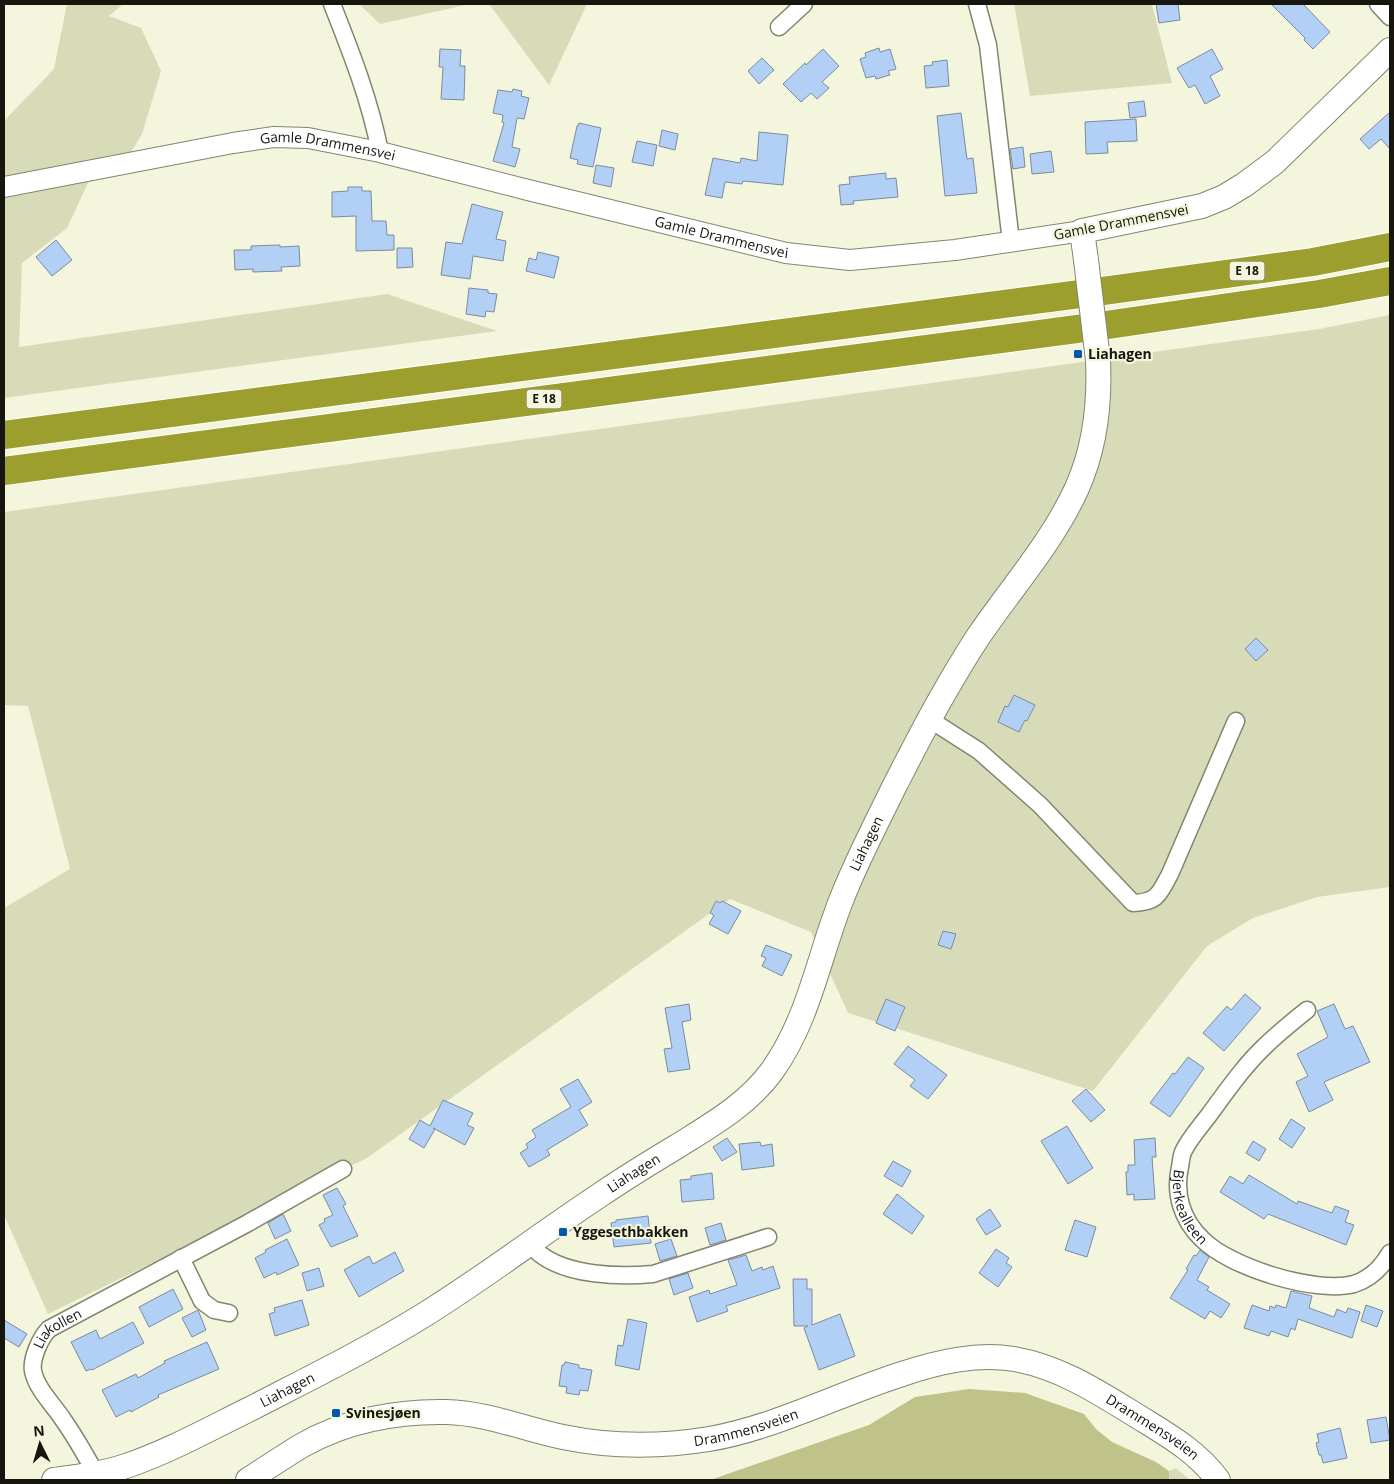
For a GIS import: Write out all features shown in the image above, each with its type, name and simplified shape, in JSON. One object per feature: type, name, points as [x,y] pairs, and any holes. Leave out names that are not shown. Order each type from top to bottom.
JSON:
[{"type":"highway","name":"E 18","points":[[4,436],[1103,291],[1313,262],[1390,247]]},
{"type":"highway","name":"E 18","points":[[4,471],[1092,327],[1319,294],[1390,281]]},
{"type":"main road","name":"Gamle Drammensvei","points":[[1082,232],[1202,206],[1224,198],[1244,186],[1275,162],[1390,50]]},
{"type":"main road","name":"Liahagen","points":[[54,1480],[96,1474],[126,1466],[178,1445],[317,1375],[426,1314],[466,1288],[602,1194],[720,1120],[761,1085],[773,1070],[796,1030],[808,1001],[841,900],[863,851],[929,718],[978,637],[1028,569],[1063,515],[1078,486],[1087,461],[1095,423],[1099,389],[1098,360],[1082,232]]},
{"type":"main road","name":"Drammensveien","points":[[248,1480],[301,1446],[358,1422],[384,1416],[406,1413],[448,1412],[486,1416],[561,1436],[601,1443],[648,1445],[679,1443],[744,1430],[930,1365],[964,1359],[992,1357],[1036,1364],[1061,1372],[1086,1385],[1189,1450],[1201,1460],[1218,1480]]},
{"type":"street","points":[[332,4],[364,87],[380,152]]},
{"type":"street","points":[[779,27],[804,4]]},
{"type":"street","points":[[977,4],[988,44],[1011,242]]},
{"type":"street","points":[[1378,4],[1390,17]]},
{"type":"street","name":"Gamle Drammensvei","points":[[4,187],[233,143],[274,138],[308,138],[380,152],[528,190],[778,250],[818,257],[850,260],[955,250],[1082,232]]},
{"type":"street","points":[[929,718],[979,751],[1040,805],[1133,903],[1146,902],[1158,896],[1170,874],[1236,721]]},
{"type":"street","name":"Bjerkealleen","points":[[1306,1010],[1257,1055],[1228,1089],[1183,1153],[1177,1193],[1182,1210],[1191,1228],[1203,1241],[1246,1266],[1282,1279],[1332,1286],[1354,1284],[1371,1276],[1390,1253]]},
{"type":"street","name":"Liakollen","points":[[96,1474],[65,1421],[39,1385],[33,1370],[38,1345],[42,1336],[49,1329],[343,1170]]},
{"type":"street","points":[[529,1243],[540,1254],[566,1266],[608,1274],[638,1275],[653,1274],[768,1237]]},
{"type":"street","points":[[181,1258],[202,1301],[214,1310],[229,1313]]},
{"type":"shaded area","points":[[67,4],[123,4],[109,16],[141,28],[161,71],[142,134],[131,152],[88,183],[67,228],[22,263],[19,347],[387,294],[497,331],[4,398],[4,121],[54,69]]},
{"type":"shaded area","points":[[359,4],[470,4],[380,24]]},
{"type":"shaded area","points":[[489,4],[587,4],[549,85]]},
{"type":"shaded area","points":[[1014,4],[1152,4],[1172,83],[1030,96]]},
{"type":"shaded area","points":[[1390,315],[1390,887],[1317,897],[1253,918],[1207,946],[1093,1091],[848,1013],[811,932],[730,899],[367,1158],[48,1314],[4,1215],[4,908],[70,869],[28,706],[4,705],[4,512],[1319,329]]},
{"type":"shaded area","points":[[969,1389],[1025,1393],[1084,1414],[1096,1429],[1112,1442],[1156,1462],[1169,1471],[1169,1480],[710,1480],[869,1425],[915,1397]]},
{"type":"shaded area","points":[[1176,1468],[1190,1480],[1169,1480],[1169,1471]]},
{"type":"building","points":[[1156,4],[1178,4],[1180,20],[1159,23]]},
{"type":"building","points":[[1271,4],[1303,4],[1330,32],[1313,49],[1304,40],[1305,38]]},
{"type":"building","points":[[879,48],[880,52],[890,49],[896,69],[888,71],[890,75],[876,79],[875,76],[866,78],[860,59],[866,57],[865,53]]},
{"type":"building","points":[[440,49],[461,50],[460,66],[465,66],[464,100],[441,99],[443,67],[439,67]]},
{"type":"building","points":[[823,49],[839,66],[822,82],[829,88],[817,99],[811,93],[801,102],[783,84]]},
{"type":"building","points":[[1212,49],[1223,69],[1210,76],[1220,96],[1205,104],[1195,85],[1189,88],[1177,68]]},
{"type":"building","points":[[762,58],[774,70],[759,84],[748,71]]},
{"type":"building","points":[[947,60],[949,86],[926,88],[924,66],[933,65],[932,62]]},
{"type":"building","points":[[513,89],[522,91],[521,96],[529,98],[524,119],[517,118],[512,147],[520,149],[515,167],[493,161],[504,123],[502,122],[503,115],[493,113],[498,90],[512,92]]},
{"type":"building","points":[[1144,101],[1146,116],[1130,118],[1128,103]]},
{"type":"building","points":[[1390,112],[1390,149],[1381,139],[1369,149],[1360,139]]},
{"type":"building","points":[[961,113],[967,159],[973,158],[977,193],[945,196],[937,116]]},
{"type":"building","points":[[1136,119],[1137,141],[1107,142],[1108,153],[1086,154],[1085,122]]},
{"type":"building","points":[[579,123],[601,128],[593,167],[577,164],[578,160],[570,158]]},
{"type":"building","points":[[662,130],[678,134],[675,150],[659,146]]},
{"type":"building","points":[[759,132],[788,135],[783,185],[743,181],[742,184],[725,182],[722,198],[705,195],[713,158],[740,163],[741,158],[757,161]]},
{"type":"building","points":[[637,141],[657,145],[653,166],[632,162]]},
{"type":"building","points":[[1023,147],[1025,167],[1013,169],[1010,149]]},
{"type":"building","points":[[1051,151],[1054,172],[1032,174],[1030,154]]},
{"type":"building","points":[[596,165],[614,168],[611,187],[593,183]]},
{"type":"building","points":[[886,173],[886,179],[896,178],[898,197],[853,201],[854,204],[841,205],[839,185],[850,184],[849,177]]},
{"type":"building","points":[[348,187],[362,187],[362,191],[371,191],[372,221],[386,221],[387,235],[394,235],[394,250],[356,251],[356,216],[332,217],[332,192],[348,191]]},
{"type":"building","points":[[472,204],[503,212],[496,239],[506,241],[503,261],[473,256],[470,279],[441,275],[446,242],[462,244]]},
{"type":"building","points":[[56,240],[72,260],[52,276],[36,257]]},
{"type":"building","points":[[280,245],[280,247],[299,246],[300,266],[281,267],[282,271],[253,272],[253,269],[235,270],[234,250],[251,250],[251,246]]},
{"type":"building","points":[[397,248],[412,248],[413,267],[397,268]]},
{"type":"building","points":[[538,252],[559,257],[554,278],[526,271],[529,258],[536,260]]},
{"type":"building","points":[[469,288],[488,290],[488,293],[497,294],[494,312],[486,311],[485,317],[466,314]]},
{"type":"building","points":[[1256,638],[1268,650],[1256,661],[1245,649]]},
{"type":"building","points":[[1014,695],[1035,705],[1019,732],[998,722],[1005,706],[1008,707]]},
{"type":"building","points":[[716,901],[720,903],[722,901],[741,911],[728,934],[709,924],[714,915],[710,913]]},
{"type":"building","points":[[943,931],[956,934],[951,949],[938,945]]},
{"type":"building","points":[[766,945],[792,955],[782,976],[762,966],[766,958],[761,956]]},
{"type":"building","points":[[1245,994],[1261,1008],[1224,1051],[1203,1033],[1227,1006],[1231,1010]]},
{"type":"building","points":[[886,999],[905,1007],[895,1031],[876,1023]]},
{"type":"building","points":[[689,1004],[691,1020],[682,1022],[690,1069],[668,1072],[664,1049],[672,1048],[665,1008]]},
{"type":"building","points":[[1334,1004],[1345,1029],[1353,1026],[1370,1062],[1324,1082],[1333,1100],[1309,1112],[1296,1082],[1308,1076],[1297,1054],[1328,1037],[1317,1011]]},
{"type":"building","points":[[908,1046],[947,1075],[928,1099],[910,1086],[915,1080],[894,1064]]},
{"type":"building","points":[[1188,1057],[1204,1068],[1170,1117],[1150,1103]]},
{"type":"building","points":[[578,1079],[592,1102],[579,1110],[588,1125],[547,1150],[550,1155],[529,1167],[520,1153],[528,1148],[526,1144],[536,1137],[532,1130],[571,1107],[560,1089]]},
{"type":"building","points":[[1086,1089],[1105,1110],[1091,1122],[1072,1101]]},
{"type":"building","points":[[443,1100],[473,1113],[467,1125],[474,1128],[465,1145],[435,1129],[424,1148],[409,1139],[420,1120],[430,1126]]},
{"type":"building","points":[[1291,1119],[1305,1128],[1292,1148],[1279,1139]]},
{"type":"building","points":[[1067,1126],[1093,1168],[1068,1184],[1041,1141]]},
{"type":"building","points":[[727,1138],[737,1152],[722,1161],[713,1147]]},
{"type":"building","points":[[1155,1138],[1156,1157],[1152,1157],[1155,1199],[1134,1200],[1134,1194],[1127,1195],[1126,1172],[1128,1172],[1128,1165],[1135,1165],[1134,1140]]},
{"type":"building","points":[[1253,1141],[1266,1149],[1259,1161],[1246,1153]]},
{"type":"building","points":[[760,1142],[761,1146],[772,1144],[774,1166],[742,1170],[739,1144]]},
{"type":"building","points":[[893,1161],[911,1171],[902,1187],[884,1176]]},
{"type":"building","points":[[712,1173],[714,1199],[682,1202],[680,1180],[691,1179],[691,1176]]},
{"type":"building","points":[[1249,1175],[1297,1204],[1298,1201],[1332,1213],[1335,1206],[1349,1211],[1345,1222],[1354,1225],[1346,1245],[1268,1214],[1264,1219],[1220,1192],[1230,1176],[1243,1184]]},
{"type":"building","points":[[337,1188],[346,1204],[343,1206],[358,1236],[331,1247],[319,1225],[325,1222],[324,1219],[333,1215],[323,1195]]},
{"type":"building","points":[[897,1194],[924,1216],[912,1234],[883,1214]]},
{"type":"building","points":[[990,1209],[1001,1226],[986,1235],[976,1219]]},
{"type":"building","points":[[283,1214],[291,1231],[275,1239],[268,1223]]},
{"type":"building","points":[[648,1216],[651,1243],[614,1247],[611,1223],[616,1222],[616,1220]]},
{"type":"building","points":[[1075,1220],[1096,1227],[1087,1257],[1065,1250]]},
{"type":"building","points":[[721,1223],[726,1240],[710,1245],[705,1228]]},
{"type":"building","points":[[287,1239],[299,1265],[277,1275],[276,1272],[264,1278],[255,1258],[266,1252],[265,1250]]},
{"type":"building","points":[[671,1239],[677,1256],[660,1261],[655,1244]]},
{"type":"building","points":[[996,1249],[1009,1258],[1006,1263],[1012,1267],[998,1287],[979,1273]]},
{"type":"building","points":[[1200,1250],[1209,1257],[1197,1280],[1209,1287],[1207,1290],[1230,1304],[1221,1318],[1210,1311],[1205,1319],[1170,1298],[1188,1270],[1186,1269],[1194,1255],[1196,1256]]},
{"type":"building","points":[[395,1252],[404,1271],[359,1297],[344,1270],[369,1256],[373,1264]]},
{"type":"building","points":[[746,1255],[752,1271],[762,1267],[763,1270],[773,1266],[780,1288],[726,1306],[728,1311],[697,1322],[689,1297],[709,1290],[710,1294],[737,1285],[728,1260]]},
{"type":"building","points":[[319,1268],[324,1286],[307,1291],[302,1273]]},
{"type":"building","points":[[688,1273],[693,1288],[674,1295],[669,1279]]},
{"type":"building","points":[[793,1279],[807,1279],[807,1289],[812,1289],[812,1325],[840,1314],[855,1356],[819,1370],[804,1328],[808,1326],[794,1326]]},
{"type":"building","points":[[173,1289],[183,1309],[149,1327],[139,1307]]},
{"type":"building","points":[[1291,1291],[1312,1296],[1309,1308],[1334,1317],[1337,1309],[1346,1313],[1348,1308],[1360,1312],[1352,1338],[1298,1319],[1295,1330],[1291,1328],[1288,1337],[1271,1331],[1269,1336],[1244,1328],[1252,1305],[1269,1311],[1270,1306],[1275,1308],[1276,1305],[1286,1308]]},
{"type":"building","points":[[302,1300],[309,1325],[275,1336],[269,1314],[275,1312],[274,1308]]},
{"type":"building","points":[[1366,1305],[1383,1311],[1377,1327],[1361,1321]]},
{"type":"building","points":[[198,1310],[206,1330],[192,1337],[182,1318]]},
{"type":"building","points":[[628,1319],[647,1323],[639,1370],[615,1365],[618,1345],[623,1346]]},
{"type":"building","points":[[4,1320],[27,1334],[19,1347],[4,1338]]},
{"type":"building","points":[[133,1322],[144,1343],[92,1370],[86,1371],[71,1342],[96,1330],[100,1339]]},
{"type":"building","points":[[207,1342],[219,1369],[158,1395],[159,1397],[131,1412],[130,1410],[116,1417],[102,1390],[136,1374],[138,1378],[165,1363],[164,1361]]},
{"type":"building","points":[[565,1362],[579,1365],[579,1368],[592,1370],[588,1391],[580,1390],[579,1395],[566,1393],[567,1387],[559,1386],[562,1365]]},
{"type":"building","points":[[1386,1417],[1390,1440],[1371,1443],[1367,1420]]},
{"type":"building","points":[[1340,1428],[1347,1458],[1323,1463],[1316,1443],[1319,1442],[1317,1434]]},
{"type":"place","name":"Liahagen","points":[[1078,354]]},
{"type":"place","name":"Yggesethbakken","points":[[563,1232]]},
{"type":"place","name":"Svinesjøen","points":[[336,1413]]}]
